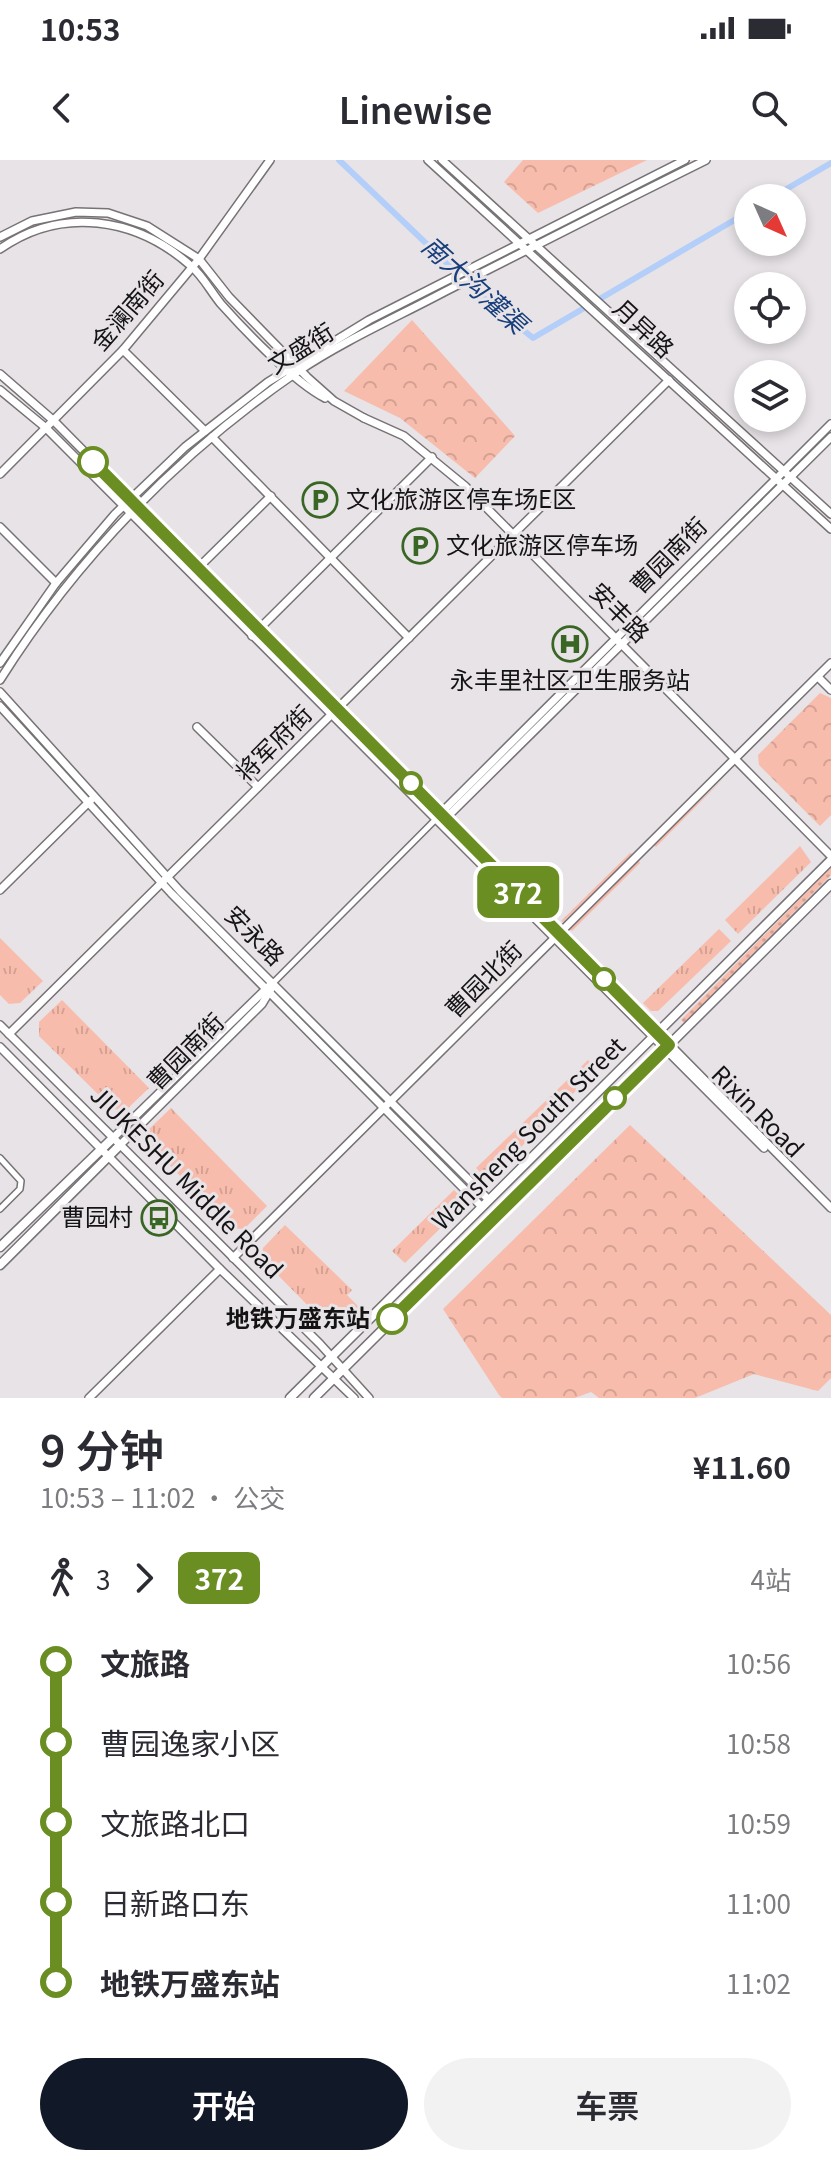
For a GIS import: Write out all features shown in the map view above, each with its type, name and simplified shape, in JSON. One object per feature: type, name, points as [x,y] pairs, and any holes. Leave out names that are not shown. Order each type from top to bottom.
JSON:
[{"type":"main road","name":"金澜南街","points":[[0,474],[123,350],[199,259],[270,160]]},
{"type":"main road","name":"月异路","points":[[428,160],[831,529]]},
{"type":"main road","name":"月异路","points":[[442,160],[831,514]]},
{"type":"main road","name":"文盛街","points":[[523,247],[529,239],[685,160]]},
{"type":"main road","name":"文盛街","points":[[299,365],[437,296],[523,247],[537,245],[706,160]]},
{"type":"main road","name":"安丰路","points":[[0,237],[43,217],[98,212],[147,226],[199,259],[259,330],[334,401],[364,418]]},
{"type":"main road","name":"安丰路","points":[[0,249],[46,227],[97,222],[143,234],[192,267],[221,304],[318,394],[404,436],[432,457],[623,644],[831,858]]},
{"type":"main road","name":"文盛街","points":[[0,663],[56,583],[123,506],[205,431],[299,365],[430,289],[485,267]]},
{"type":"main road","points":[[123,350],[205,431]]},
{"type":"main road","name":"文盛街","points":[[0,680],[63,592],[130,513],[212,437],[291,371]]},
{"type":"main road","points":[[0,374],[54,421],[199,567],[335,711]]},
{"type":"main road","name":"将军府街","points":[[9,1034],[669,380]]},
{"type":"main road","points":[[0,390],[46,428],[252,636],[335,711]]},
{"type":"main road","name":"曹园南街","points":[[440,817],[623,644],[782,485],[787,474],[831,424]]},
{"type":"main road","points":[[212,437],[409,638]]},
{"type":"main road","name":"曹园南街","points":[[440,817],[776,479],[787,474],[831,437]]},
{"type":"main road","points":[[252,636],[432,457]]},
{"type":"main road","points":[[199,567],[271,496]]},
{"type":"main road","points":[[0,527],[56,583]]},
{"type":"main road","name":"曹园北街","points":[[233,1258],[831,663]]},
{"type":"main road","points":[[818,677],[831,690]]},
{"type":"main road","name":"安永路","points":[[0,692],[269,988]]},
{"type":"main road","name":"安永路","points":[[0,706],[162,882],[489,1200]]},
{"type":"main road","name":"Rixin Road","points":[[335,711],[831,1215]]},
{"type":"main road","points":[[197,727],[258,787]]},
{"type":"main road","points":[[0,890],[96,796]]},
{"type":"main road","name":"Wansheng South Street","points":[[290,1398],[831,858]]},
{"type":"main road","name":"Wansheng South Street","points":[[314,1398],[831,884]]},
{"type":"main road","name":"曹园南街","points":[[116,1141],[269,988]]},
{"type":"main road","name":"JIUKESHU Middle Road","points":[[0,1025],[342,1370]]},
{"type":"main road","points":[[667,1046],[831,1208]]},
{"type":"main road","name":"JIUKESHU Middle Road","points":[[0,1047],[334,1379]]},
{"type":"main road","name":"安永路","points":[[389,1106],[482,1207]]},
{"type":"main road","points":[[0,1247],[99,1148],[116,1141]]},
{"type":"main road","points":[[0,1265],[108,1157],[116,1141]]},
{"type":"main road","points":[[89,1398],[220,1269]]},
{"type":"main road","points":[[342,1370],[369,1398]]},
{"type":"main road","points":[[334,1379],[354,1398]]},
{"type":"street","name":"曹园南街","points":[[269,988],[440,817]]},
{"type":"street","points":[[0,1158],[21,1181],[20,1189],[0,1209]]},
{"type":"green space","points":[[523,160],[647,160],[538,213],[504,182]]},
{"type":"green space","points":[[412,320],[515,436],[475,478],[400,418],[344,391]]},
{"type":"green space","points":[[820,693],[831,698],[831,815],[820,826],[759,765],[758,755]]},
{"type":"green space","points":[[725,777],[656,847],[653,845]]},
{"type":"green space","points":[[800,846],[811,862],[738,934],[725,920]]},
{"type":"green space","points":[[630,853],[634,854],[561,921]]},
{"type":"green space","points":[[638,860],[640,863],[572,931],[569,929]]},
{"type":"green space","points":[[831,867],[831,875],[684,1023],[681,1020]]},
{"type":"green space","points":[[719,929],[731,941],[658,1011],[651,1011],[643,1003]]},
{"type":"green space","points":[[0,938],[43,981],[20,1003],[9,1004],[0,995]]},
{"type":"green space","points":[[62,1000],[149,1088],[126,1110],[113,1109],[39,1036],[39,1022]]},
{"type":"green space","points":[[588,1060],[597,1069],[491,1178],[485,1177],[476,1168]]},
{"type":"green space","points":[[171,1108],[267,1206],[244,1229],[231,1228],[148,1143],[146,1132]]},
{"type":"green space","points":[[630,1125],[831,1315],[831,1378],[818,1391],[754,1374],[695,1398],[599,1398],[591,1392],[575,1398],[502,1398],[499,1395],[443,1309]]},
{"type":"green space","points":[[454,1190],[463,1199],[463,1206],[405,1263],[392,1251]]},
{"type":"green space","points":[[285,1225],[352,1290],[347,1295],[359,1307],[337,1330],[332,1330],[262,1259],[263,1248]]},
{"type":"waterway","name":"南大沟灌渠","points":[[339,160],[479,294],[533,338],[734,220]]},
{"type":"waterway","name":"南大沟灌渠","points":[[795,184],[831,163]]},
{"type":"bus line","name":"372","points":[[93,462],[669,1045],[392,1319]]},
{"type":"place","name":"文化旅游区停车场E区","points":[[320,500]]},
{"type":"place","name":"文化旅游区停车场","points":[[420,546]]},
{"type":"place","name":"永丰里社区卫生服务站","points":[[570,644]]},
{"type":"place","name":"曹园村","points":[[159,1218]]},
{"type":"place","name":"地铁万盛东站","points":[[392,1319]]}]
